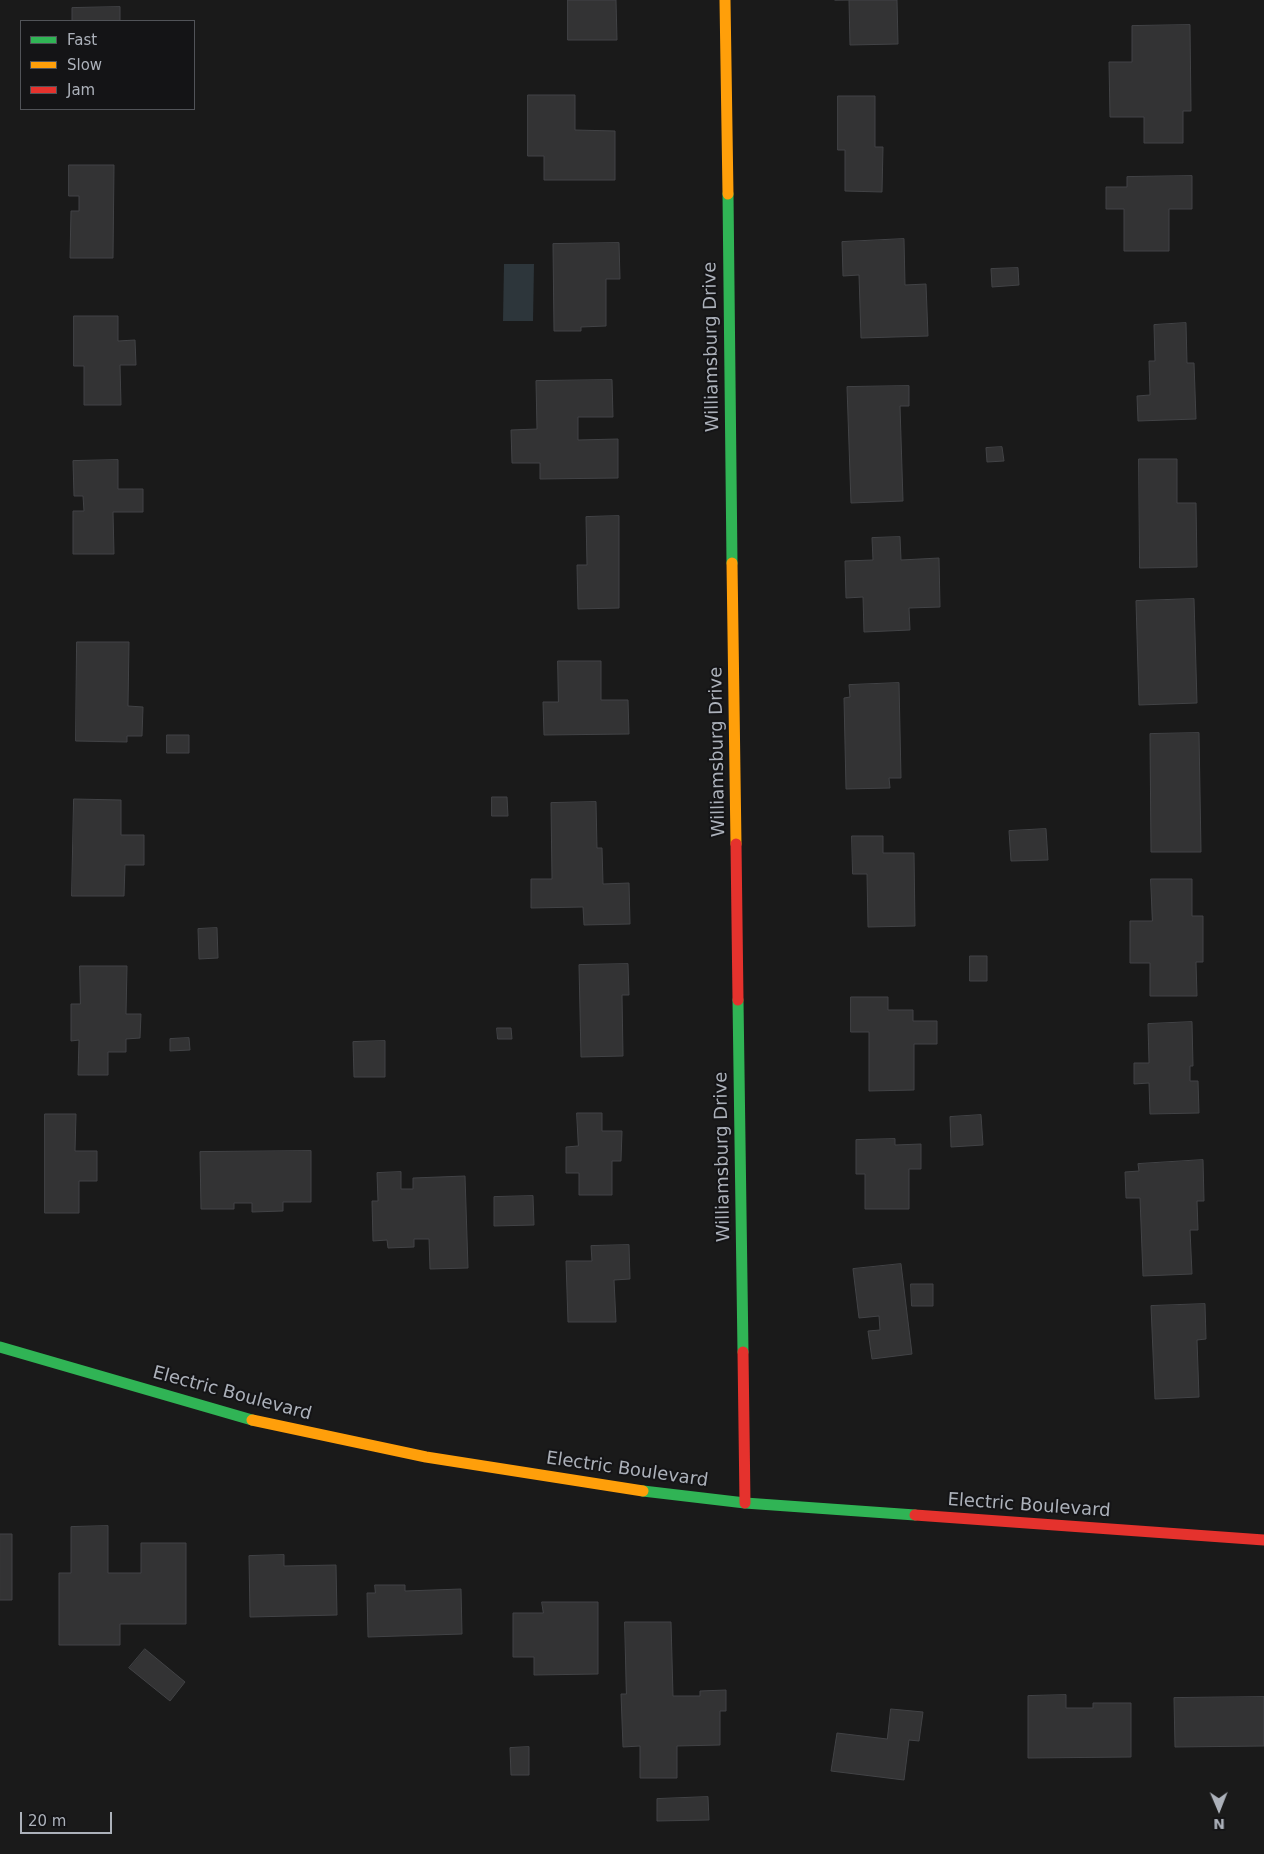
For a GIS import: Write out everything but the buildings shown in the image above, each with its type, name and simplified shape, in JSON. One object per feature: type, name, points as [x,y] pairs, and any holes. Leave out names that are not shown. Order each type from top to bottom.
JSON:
[{"type":"street","name":"Williamsburg Drive","points":[[725,0],[745,1504]]},
{"type":"street","name":"Electric Boulevard","points":[[0,1347],[250,1418],[426,1457],[533,1474],[745,1504],[1264,1540]]},
{"type":"shaded area","points":[[504,264],[534,264],[533,321],[503,321]]},
{"type":"traffic: fast","points":[[728,194],[732,563]]},
{"type":"traffic: fast","points":[[738,1000],[743,1352]]},
{"type":"traffic: fast","points":[[0,1347],[252,1420]]},
{"type":"traffic: fast","points":[[643,1491],[745,1503],[915,1515]]},
{"type":"traffic: slow","points":[[725,0],[728,194]]},
{"type":"traffic: slow","points":[[732,563],[736,844]]},
{"type":"traffic: slow","points":[[252,1420],[426,1457],[643,1491]]},
{"type":"traffic: jam","points":[[736,844],[738,1000]]},
{"type":"traffic: jam","points":[[743,1352],[745,1503]]},
{"type":"traffic: jam","points":[[915,1515],[1264,1540]]}]
